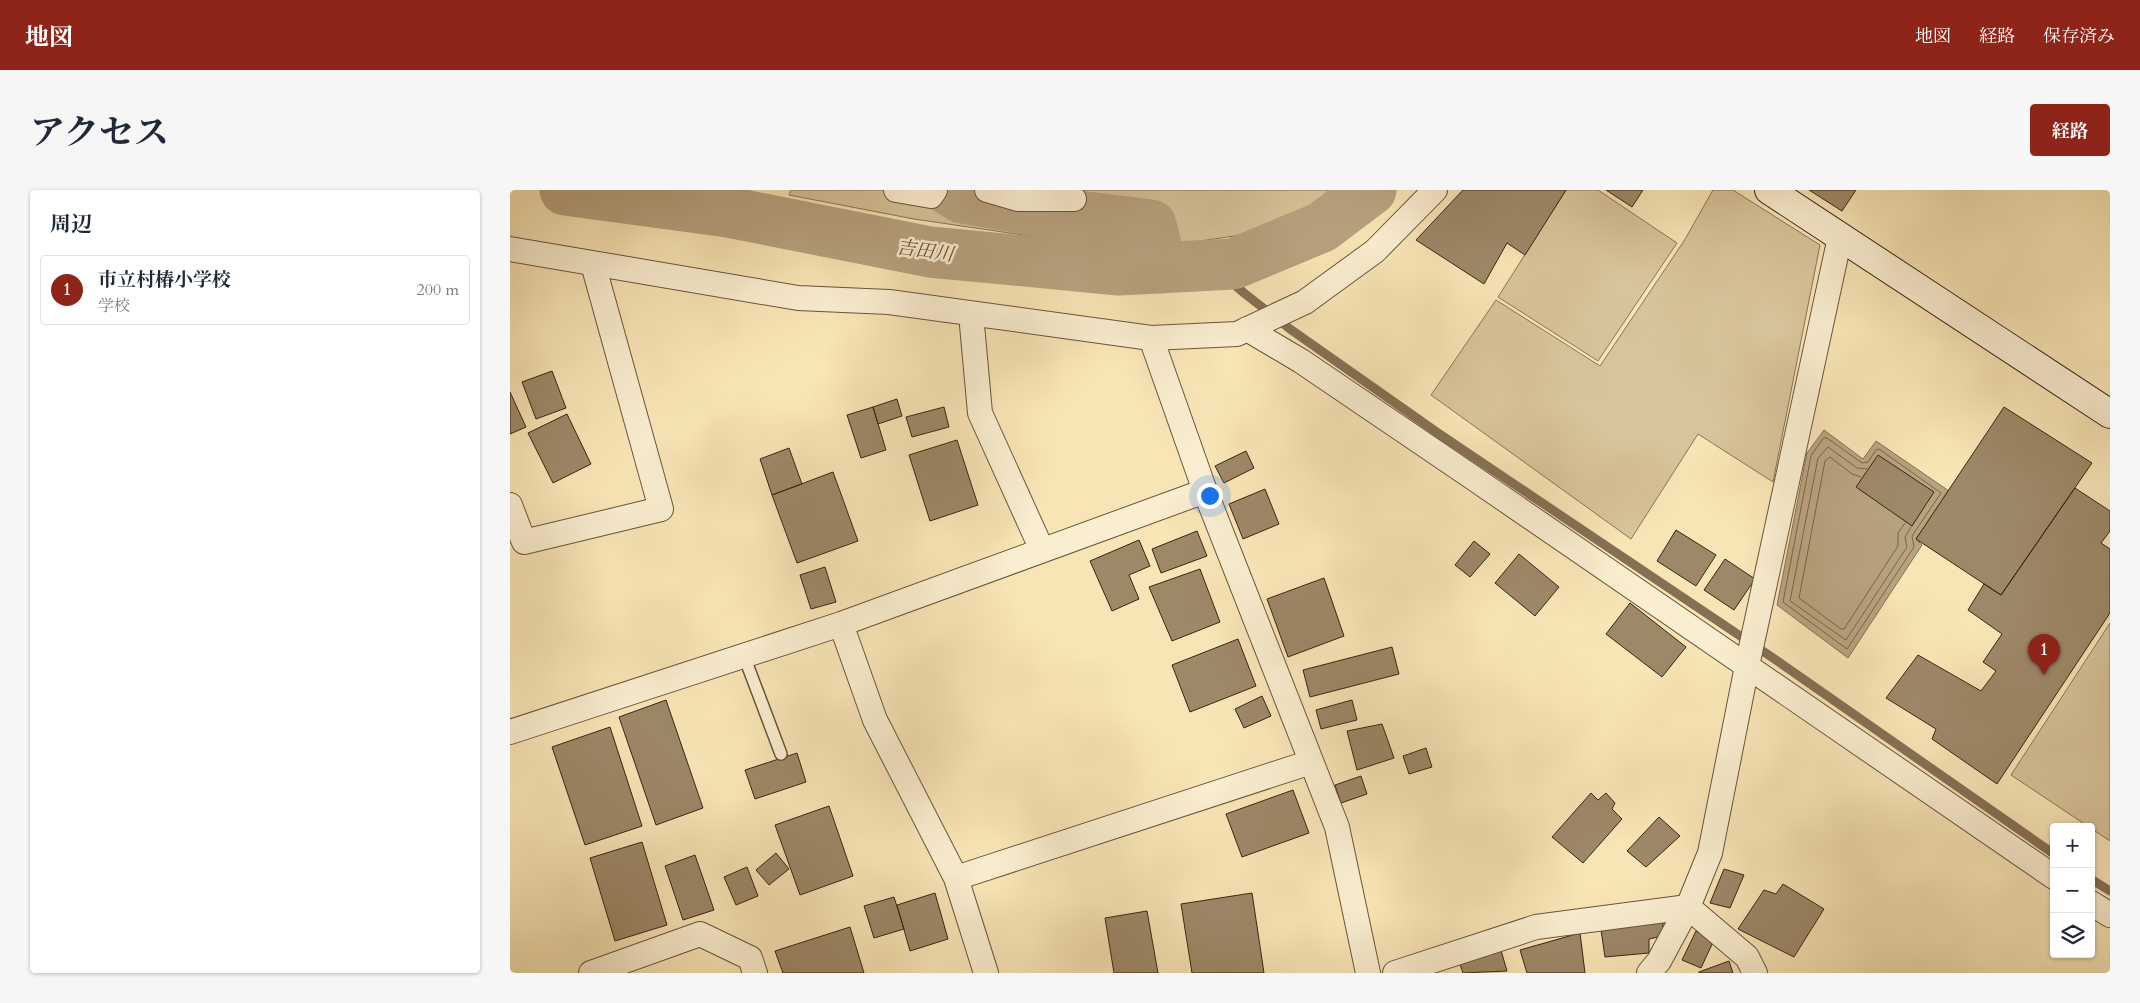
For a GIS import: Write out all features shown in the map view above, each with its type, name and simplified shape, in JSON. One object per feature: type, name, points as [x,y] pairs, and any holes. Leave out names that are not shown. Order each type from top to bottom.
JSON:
[{"type":"street","points":[[896,190],[931,196],[935,190]]},
{"type":"street","points":[[987,190],[1018,199],[1074,199]]},
{"type":"street","points":[[510,249],[798,298],[889,302],[1151,338],[1237,334],[1305,302],[1375,251],[1435,190]]},
{"type":"street","points":[[1769,190],[2110,414]]},
{"type":"street","points":[[1648,973],[1659,961],[1688,907],[1710,853],[1747,666],[1840,237]]},
{"type":"street","points":[[510,505],[524,542],[661,509],[593,264]]},
{"type":"street","points":[[970,314],[980,413],[1042,550]]},
{"type":"street","points":[[1247,329],[1325,378],[2050,873]]},
{"type":"street","points":[[1151,338],[1205,491],[1337,827],[1368,973]]},
{"type":"street","points":[[510,732],[841,624],[1205,491]]},
{"type":"street","points":[[841,624],[875,720],[956,878],[986,973]]},
{"type":"street","points":[[956,878],[1311,762]]},
{"type":"street","points":[[2095,905],[2110,915]]},
{"type":"street","points":[[1395,973],[1536,927],[1688,907],[1747,957],[1756,973]]},
{"type":"street","points":[[591,973],[700,934],[750,958],[755,973]]},
{"type":"lane","points":[[744,656],[781,754]]},
{"type":"shaded area","points":[[791,190],[1343,190],[1313,214],[1241,235],[1132,251],[914,219],[789,195]]},
{"type":"shaded area","points":[[1566,190],[1598,190],[1677,243],[1598,361],[1498,297]]},
{"type":"shaded area","points":[[1713,190],[1733,190],[1820,245],[1773,482],[1698,434],[1631,539],[1431,395],[1496,300],[1600,366],[1684,241]]},
{"type":"shaded area","points":[[2110,623],[2110,841],[2095,831],[2095,823],[2083,823],[2011,775]]},
{"type":"water","points":[[1824,430],[1863,459],[1876,441],[1949,491],[1916,539],[1922,545],[1848,658],[1777,605],[1807,453]]},
{"type":"building","points":[[1463,190],[1566,190],[1525,255],[1507,243],[1484,284],[1416,240]]},
{"type":"building","points":[[1606,190],[1643,190],[1632,207]]},
{"type":"building","points":[[1809,190],[1856,190],[1842,211]]},
{"type":"building","points":[[552,371],[566,408],[536,419],[522,382]]},
{"type":"building","points":[[510,392],[526,427],[510,434]]},
{"type":"building","points":[[897,399],[902,416],[878,424],[873,407]]},
{"type":"building","points":[[873,407],[886,450],[861,458],[847,415]]},
{"type":"building","points":[[944,407],[949,427],[912,437],[906,417]]},
{"type":"building","points":[[2004,407],[2092,463],[2001,595],[1916,539]]},
{"type":"building","points":[[567,414],[591,464],[553,483],[528,433]]},
{"type":"building","points":[[957,440],[978,505],[930,521],[909,455]]},
{"type":"building","points":[[789,448],[802,484],[772,495],[760,459]]},
{"type":"building","points":[[1246,451],[1254,468],[1224,483],[1215,466]]},
{"type":"building","points":[[1878,455],[1934,492],[1912,526],[1856,487]]},
{"type":"building","points":[[833,472],[858,541],[797,563],[772,495]]},
{"type":"building","points":[[2075,488],[2110,511],[2110,531],[2101,543],[2110,549],[2110,613],[1997,784],[1932,739],[1936,729],[1886,698],[1918,655],[1981,691],[1996,671],[1983,662],[2002,634],[1968,610],[1984,584],[2001,595]]},
{"type":"building","points":[[1265,489],[1279,524],[1243,539],[1229,504]]},
{"type":"building","points":[[1676,530],[1716,555],[1696,586],[1657,561]]},
{"type":"building","points":[[1197,531],[1207,556],[1161,573],[1152,549]]},
{"type":"building","points":[[1139,540],[1150,566],[1129,575],[1139,599],[1112,611],[1090,561]]},
{"type":"building","points":[[1474,541],[1490,554],[1470,577],[1455,565]]},
{"type":"building","points":[[1519,554],[1559,587],[1535,616],[1495,583]]},
{"type":"building","points":[[1725,559],[1755,579],[1734,610],[1704,590]]},
{"type":"building","points":[[825,567],[836,602],[811,609],[800,575]]},
{"type":"building","points":[[1200,569],[1220,622],[1172,641],[1149,587]]},
{"type":"building","points":[[1324,578],[1344,636],[1288,657],[1267,599]]},
{"type":"building","points":[[1630,603],[1686,647],[1662,677],[1606,634]]},
{"type":"building","points":[[1238,639],[1256,686],[1190,712],[1172,665]]},
{"type":"building","points":[[1392,647],[1399,674],[1310,697],[1303,670]]},
{"type":"building","points":[[1262,696],[1271,716],[1244,728],[1235,709]]},
{"type":"building","points":[[666,700],[703,808],[656,825],[619,717]]},
{"type":"building","points":[[1352,700],[1357,720],[1321,729],[1316,710]]},
{"type":"building","points":[[1382,724],[1394,758],[1357,770],[1347,731]]},
{"type":"building","points":[[610,727],[642,826],[585,845],[552,747]]},
{"type":"building","points":[[1426,748],[1432,767],[1409,774],[1403,756]]},
{"type":"building","points":[[797,753],[806,782],[755,799],[745,770]]},
{"type":"building","points":[[1361,776],[1367,794],[1341,803],[1335,785]]},
{"type":"building","points":[[1293,790],[1309,833],[1242,857],[1226,814]]},
{"type":"building","points":[[1591,793],[1598,800],[1606,793],[1615,803],[1612,809],[1622,819],[1583,863],[1552,837]]},
{"type":"building","points":[[829,806],[853,876],[800,895],[775,825]]},
{"type":"building","points":[[1659,817],[1680,836],[1646,867],[1627,851]]},
{"type":"building","points":[[642,842],[667,925],[615,941],[590,858]]},
{"type":"building","points":[[776,853],[789,869],[769,885],[756,870]]},
{"type":"building","points":[[695,855],[714,910],[683,920],[665,866]]},
{"type":"building","points":[[747,867],[758,896],[736,905],[724,877]]},
{"type":"building","points":[[1724,869],[1744,875],[1730,908],[1710,903]]},
{"type":"building","points":[[1783,884],[1824,909],[1794,957],[1738,929],[1764,890],[1776,894]]},
{"type":"building","points":[[935,893],[948,939],[910,951],[897,905]]},
{"type":"building","points":[[1252,893],[1264,973],[1192,973],[1181,904]]},
{"type":"building","points":[[894,897],[904,929],[874,938],[864,906]]},
{"type":"building","points":[[1147,911],[1158,973],[1114,973],[1105,918]]},
{"type":"building","points":[[1663,920],[1663,936],[1649,939],[1649,953],[1605,957],[1601,930]]},
{"type":"building","points":[[850,927],[864,973],[783,973],[775,951]]},
{"type":"building","points":[[1696,931],[1714,940],[1701,968],[1682,960]]},
{"type":"building","points":[[1580,933],[1585,973],[1527,973],[1520,950]]},
{"type":"building","points":[[1500,947],[1507,971],[1463,973],[1460,964]]},
{"type":"building","points":[[1729,961],[1733,973],[1699,973],[1699,972]]},
{"type":"waterway","name":"吉田川","points":[[565,190],[728,212],[930,252],[1119,270],[1233,264],[1322,227],[1371,190]]},
{"type":"waterway","name":"吉田川","points":[[949,190],[962,198],[1031,210],[1151,225],[1162,268]]},
{"type":"waterway","points":[[1213,266],[1290,329],[1438,433],[1776,660],[2050,851]]},
{"type":"waterway","points":[[2095,882],[2110,891]]},
{"type":"place","name":"市立村椿小学校","points":[[2044,675]]}]
